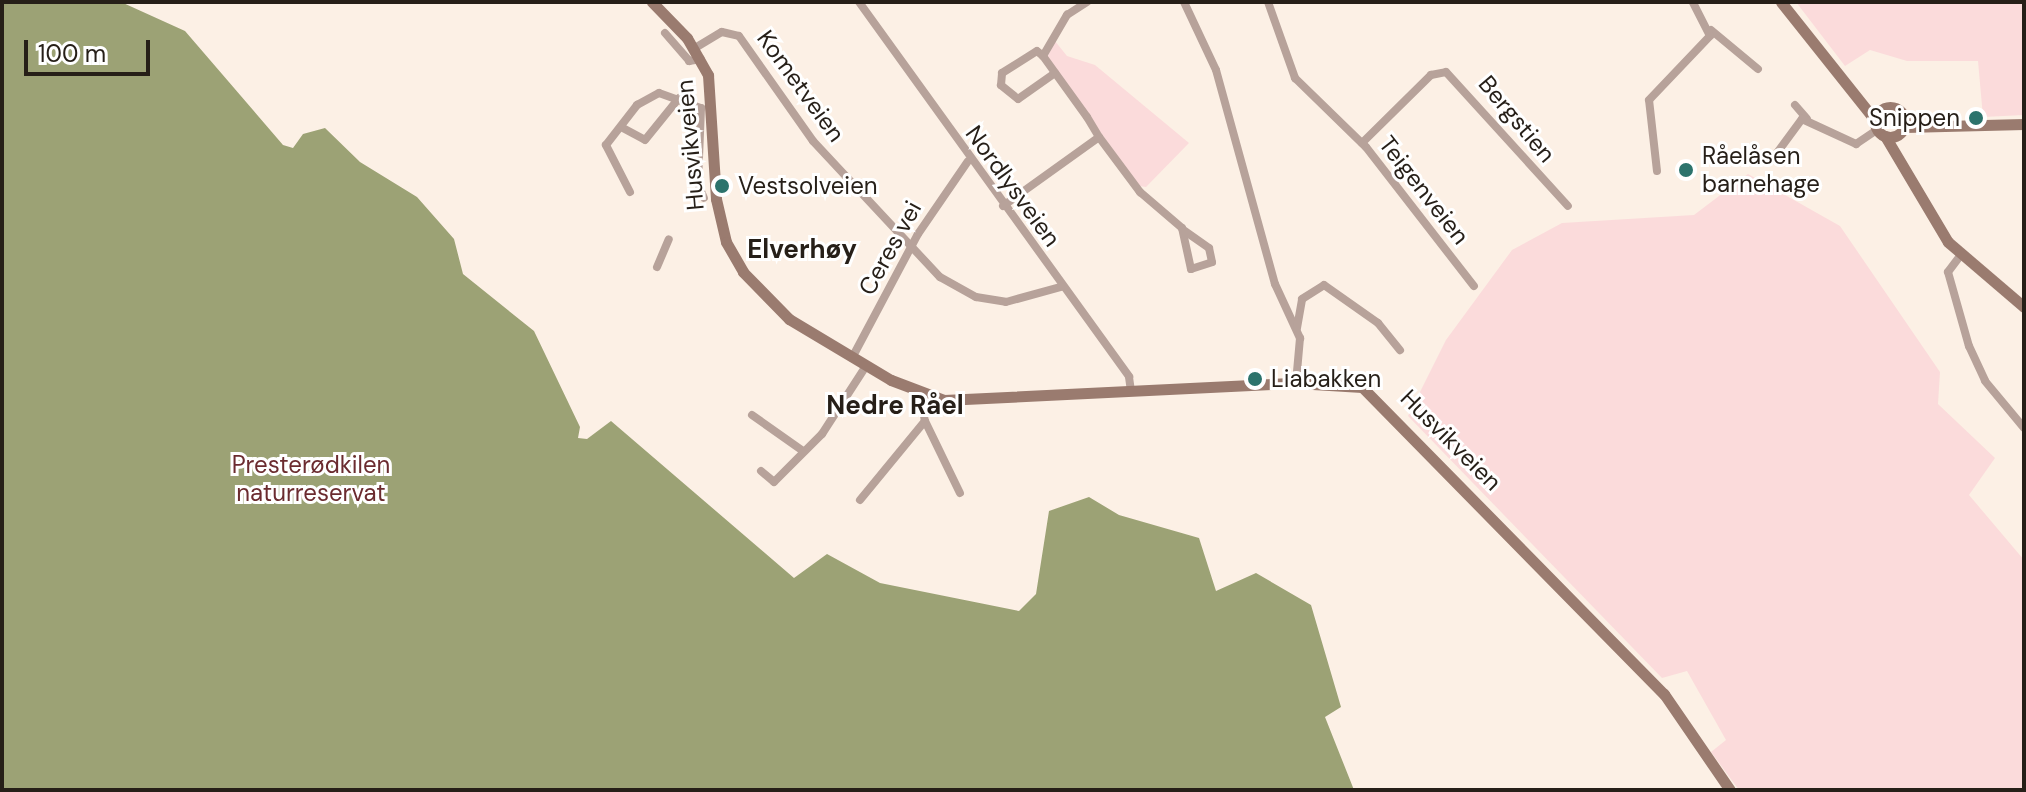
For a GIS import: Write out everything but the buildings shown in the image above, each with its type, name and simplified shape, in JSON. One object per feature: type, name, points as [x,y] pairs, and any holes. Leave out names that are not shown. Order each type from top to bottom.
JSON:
[{"type":"main road","name":"Husvikveien","points":[[652,2],[698,54],[712,88],[718,214],[730,252],[775,307],[866,366],[921,394],[959,401],[1296,383],[1348,384],[1374,394],[1664,694],[1730,790]]},
{"type":"main road","points":[[1781,2],[1861,101],[1899,159],[1922,205],[1960,256],[2024,307]]},
{"type":"main road","points":[[1861,101],[1884,108],[1903,126]]},
{"type":"main road","points":[[1879,129],[1884,108]]},
{"type":"main road","points":[[1879,129],[2024,124]]},
{"type":"main road","points":[[1899,159],[1903,126]]},
{"type":"street","name":"Nordlysveien","points":[[859,2],[968,161],[1129,377],[1131,392]]},
{"type":"street","points":[[1043,56],[1067,15],[1087,2]]},
{"type":"street","points":[[1184,2],[1216,70],[1275,284],[1297,329]]},
{"type":"street","name":"Teigenveien","points":[[1268,2],[1290,71],[1362,143],[1474,286]]},
{"type":"street","points":[[1693,2],[1711,30],[1758,69]]},
{"type":"street","points":[[1657,171],[1649,100],[1706,43],[1711,30]]},
{"type":"street","name":"Kometveien","points":[[698,54],[722,32],[739,36],[807,134],[940,277],[987,300],[1031,300],[1061,287]]},
{"type":"street","points":[[665,33],[689,61],[698,54]]},
{"type":"street","points":[[1055,73],[1021,99],[1005,93],[1002,73],[1031,51],[1043,56],[1140,192],[1183,230],[1209,248],[1212,262],[1191,269],[1183,230]]},
{"type":"street","name":"Bergstien","points":[[1362,143],[1431,75],[1446,72],[1568,206]]},
{"type":"street","points":[[630,192],[606,151],[647,96],[679,98],[703,113],[698,184],[704,198]]},
{"type":"street","points":[[621,127],[645,140],[679,98]]},
{"type":"street","points":[[1795,105],[1807,119],[1856,144],[1879,129]]},
{"type":"street","points":[[1771,161],[1792,126],[1807,119]]},
{"type":"street","points":[[1003,206],[1099,137]]},
{"type":"street","name":"Ceres vei","points":[[852,358],[913,249],[968,161]]},
{"type":"street","name":"Husvikveien","points":[[657,267],[669,239]]},
{"type":"street","points":[[1960,256],[1949,267],[1948,281],[1969,346],[1985,381],[2024,428]]},
{"type":"street","points":[[1296,383],[1297,329],[1302,299],[1324,285],[1378,323],[1400,350]]},
{"type":"street","points":[[761,471],[774,482],[842,408],[866,366]]},
{"type":"street","points":[[921,394],[925,421],[960,493]]},
{"type":"street","points":[[752,415],[803,451]]},
{"type":"street","points":[[860,500],[925,421]]},
{"type":"shaded area","name":"Presterødkilen naturreservat","points":[[2,2],[121,2],[185,31],[283,145],[293,148],[303,134],[325,128],[360,162],[417,197],[454,239],[463,274],[534,331],[580,427],[578,438],[587,439],[611,421],[794,578],[827,554],[880,583],[1019,611],[1036,594],[1049,511],[1089,497],[1119,515],[1199,538],[1216,591],[1256,573],[1311,605],[1341,707],[1325,717],[1354,790],[2,790]]},
{"type":"shaded area","points":[[1796,2],[2024,2],[2024,115],[1983,117],[1978,61],[1907,61],[1870,50],[1845,66]]},
{"type":"shaded area","points":[[1055,41],[1067,56],[1095,65],[1189,143],[1146,187],[1139,186],[1047,58]]},
{"type":"shaded area","points":[[1748,174],[1840,226],[1940,372],[1938,404],[1995,458],[1969,495],[2024,560],[2024,790],[1739,790],[1711,752],[1726,740],[1687,671],[1662,678],[1408,416],[1446,340],[1512,250],[1562,223],[1694,215]]},
{"type":"place","name":"Snippen","points":[[1976,118]]},
{"type":"place","name":"Råelåsen barnehage","points":[[1686,170]]},
{"type":"place","name":"Vestsolveien","points":[[722,186]]},
{"type":"place","name":"Liabakken","points":[[1255,379]]},
{"type":"district","name":"Elverhøy","points":[[802,250]]},
{"type":"district","name":"Nedre Råel","points":[[895,406]]}]
